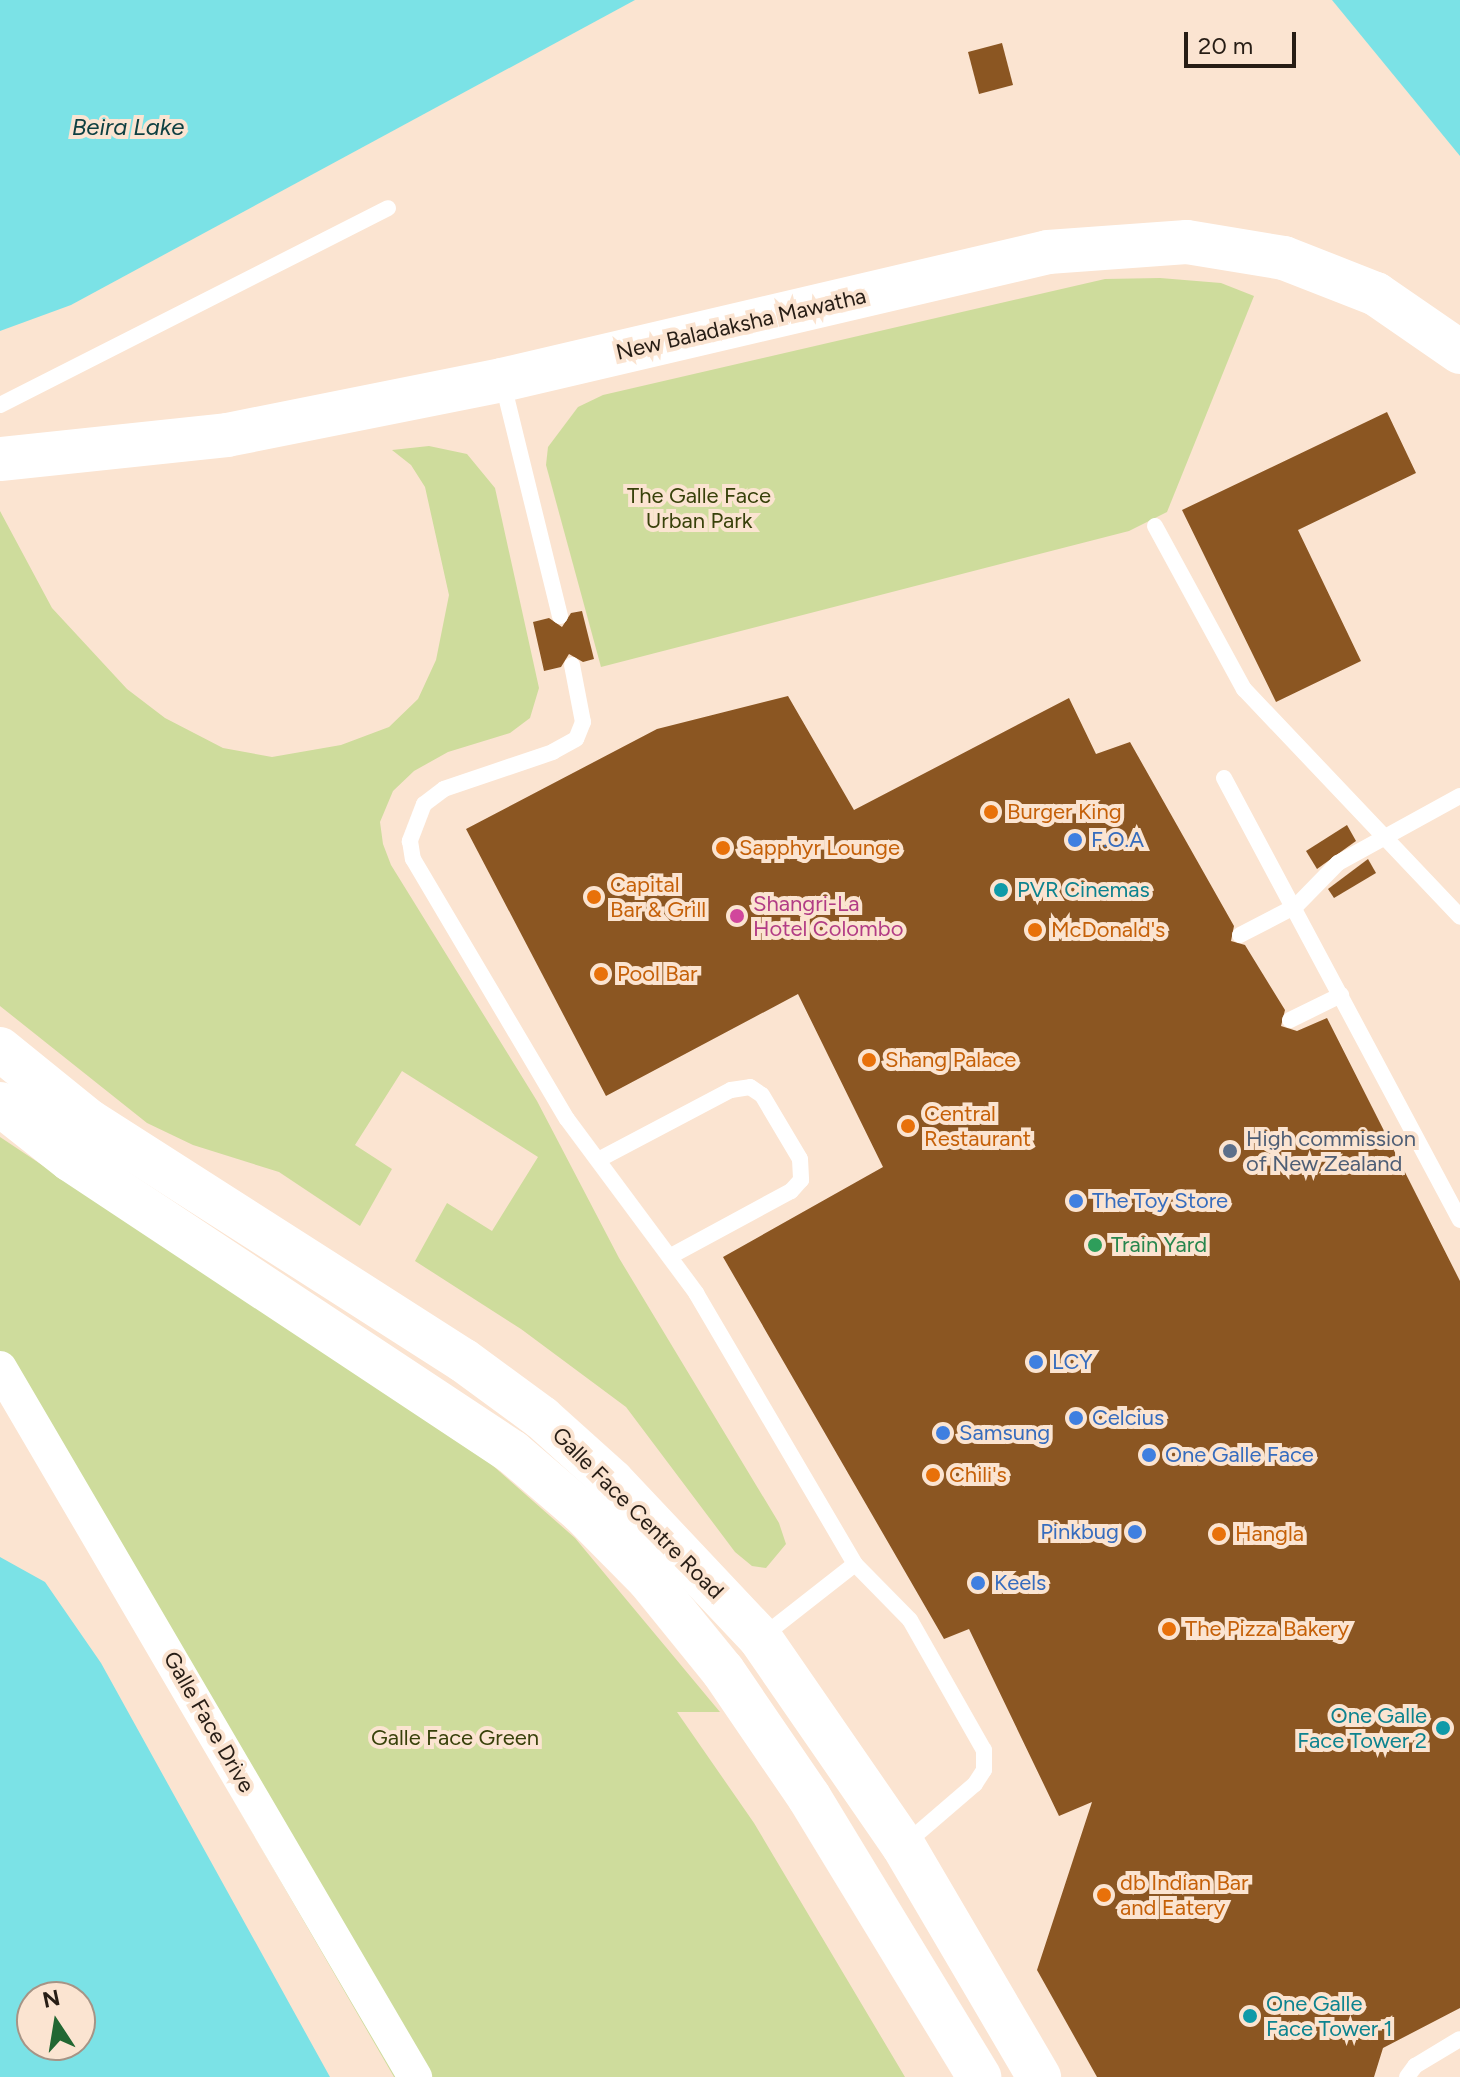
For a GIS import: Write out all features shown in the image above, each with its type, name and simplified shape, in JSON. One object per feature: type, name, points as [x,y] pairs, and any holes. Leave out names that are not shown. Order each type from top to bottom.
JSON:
[{"type":"main road","name":"New Baladaksha Mawatha","points":[[0,459],[227,435],[502,380],[1048,252],[1187,242],[1284,258],[1376,294],[1460,352]]},
{"type":"main road","name":"Galle Face Centre Road","points":[[0,1049],[89,1121],[463,1360],[542,1418],[672,1541],[760,1638],[903,1845],[1039,2077]]},
{"type":"main road","name":"Galle Face Centre Road","points":[[0,1104],[71,1160],[512,1452],[582,1512],[649,1580],[723,1671],[809,1797],[979,2077]]},
{"type":"street","name":"Galle Face Drive","points":[[0,1368],[415,2077]]},
{"type":"lane","points":[[0,405],[388,208]]},
{"type":"lane","points":[[502,380],[560,616]]},
{"type":"lane","points":[[1155,526],[1244,689],[1460,917]]},
{"type":"lane","points":[[572,665],[583,722],[576,739],[553,752],[444,789],[424,804],[410,841],[413,859],[567,1119],[671,1256],[855,1564],[910,1620],[984,1750],[984,1770],[975,1784],[903,1845]]},
{"type":"lane","points":[[1224,778],[1296,906],[1460,1220]]},
{"type":"lane","points":[[1240,935],[1296,906],[1338,863],[1460,796]]},
{"type":"lane","points":[[1290,1020],[1341,995]]},
{"type":"lane","points":[[598,1160],[731,1090],[750,1087],[762,1095],[800,1159],[801,1180],[791,1191],[671,1256]]},
{"type":"lane","points":[[760,1638],[855,1564]]},
{"type":"lane","points":[[1407,2077],[1415,2066],[1460,2039]]},
{"type":"green space","name":"The Galle Face Urban Park","points":[[1160,278],[1221,283],[1254,296],[1167,512],[1129,531],[601,667],[546,465],[548,447],[578,407],[603,395],[1105,279]]},
{"type":"green space","points":[[429,446],[467,454],[495,488],[539,688],[530,718],[510,733],[448,752],[414,771],[393,791],[380,822],[383,844],[391,865],[537,1101],[619,1258],[779,1523],[786,1544],[766,1568],[752,1566],[735,1552],[626,1407],[521,1329],[415,1261],[447,1203],[492,1231],[538,1157],[402,1071],[355,1145],[392,1169],[360,1226],[279,1172],[193,1145],[147,1123],[0,1006],[0,511],[52,608],[127,689],[165,718],[223,748],[272,757],[341,745],[389,727],[418,699],[436,660],[449,595],[425,487],[411,465],[392,450]]},
{"type":"green space","name":"Galle Face Green","points":[[0,1137],[491,1464],[575,1538],[720,1712],[677,1712],[754,1823],[905,2077],[394,2077],[0,1396]]},
{"type":"water","name":"Beira Lake","points":[[0,0],[635,0],[71,305],[0,331]]},
{"type":"water","points":[[1332,0],[1460,0],[1460,156]]},
{"type":"water","points":[[0,1557],[45,1582],[101,1663],[330,2077],[0,2077]]},
{"type":"building","points":[[1002,43],[1013,85],[979,94],[968,52]]},
{"type":"building","points":[[1387,412],[1416,473],[1298,530],[1361,661],[1276,702],[1182,510]]},
{"type":"building","points":[[582,611],[594,659],[583,662],[569,654],[561,667],[544,671],[533,622],[549,618],[562,627],[571,613]]},
{"type":"building","name":"One Galle Face","points":[[788,696],[854,810],[1069,698],[1096,754],[1130,742],[1234,926],[1231,941],[1245,945],[1285,1010],[1281,1026],[1297,1031],[1327,1018],[1460,1281],[1460,2008],[1383,2048],[1374,2077],[1097,2077],[1037,1970],[1092,1802],[1059,1816],[969,1629],[944,1639],[723,1257],[883,1167],[798,994],[606,1096],[466,829],[657,729]]},
{"type":"building","points":[[1347,825],[1356,841],[1317,869],[1306,851]]},
{"type":"building","points":[[1368,859],[1376,873],[1334,898],[1328,889]]},
{"type":"place","name":"Burger King","points":[[991,812]]},
{"type":"place","name":"F.O.A","points":[[1075,840]]},
{"type":"place","name":"Sapphyr Lounge","points":[[723,848]]},
{"type":"place","name":"PVR Cinemas","points":[[1001,890]]},
{"type":"place","name":"Capital Bar & Grill","points":[[594,897]]},
{"type":"place","name":"Shangri-La Hotel Colombo","points":[[737,916]]},
{"type":"place","name":"McDonald's","points":[[1035,930]]},
{"type":"place","name":"Pool Bar","points":[[601,974]]},
{"type":"place","name":"Shang Palace","points":[[869,1060]]},
{"type":"place","name":"Central Restaurant","points":[[908,1126]]},
{"type":"place","name":"High commission of New Zealand","points":[[1230,1151]]},
{"type":"place","name":"The Toy Store","points":[[1076,1201]]},
{"type":"place","name":"Train Yard","points":[[1095,1245]]},
{"type":"place","name":"LCY","points":[[1036,1362]]},
{"type":"place","name":"Celcius","points":[[1076,1418]]},
{"type":"place","name":"Samsung","points":[[943,1433]]},
{"type":"place","name":"One Galle Face","points":[[1149,1455]]},
{"type":"place","name":"Chili's","points":[[933,1475]]},
{"type":"place","name":"Pinkbug","points":[[1135,1532]]},
{"type":"place","name":"Hangla","points":[[1219,1534]]},
{"type":"place","name":"Keels","points":[[978,1583]]},
{"type":"place","name":"The Pizza Bakery","points":[[1169,1629]]},
{"type":"place","name":"One Galle Face Tower 2","points":[[1443,1728]]},
{"type":"place","name":"db Indian Bar and Eatery","points":[[1104,1895]]},
{"type":"place","name":"One Galle Face Tower 1","points":[[1250,2016]]}]
